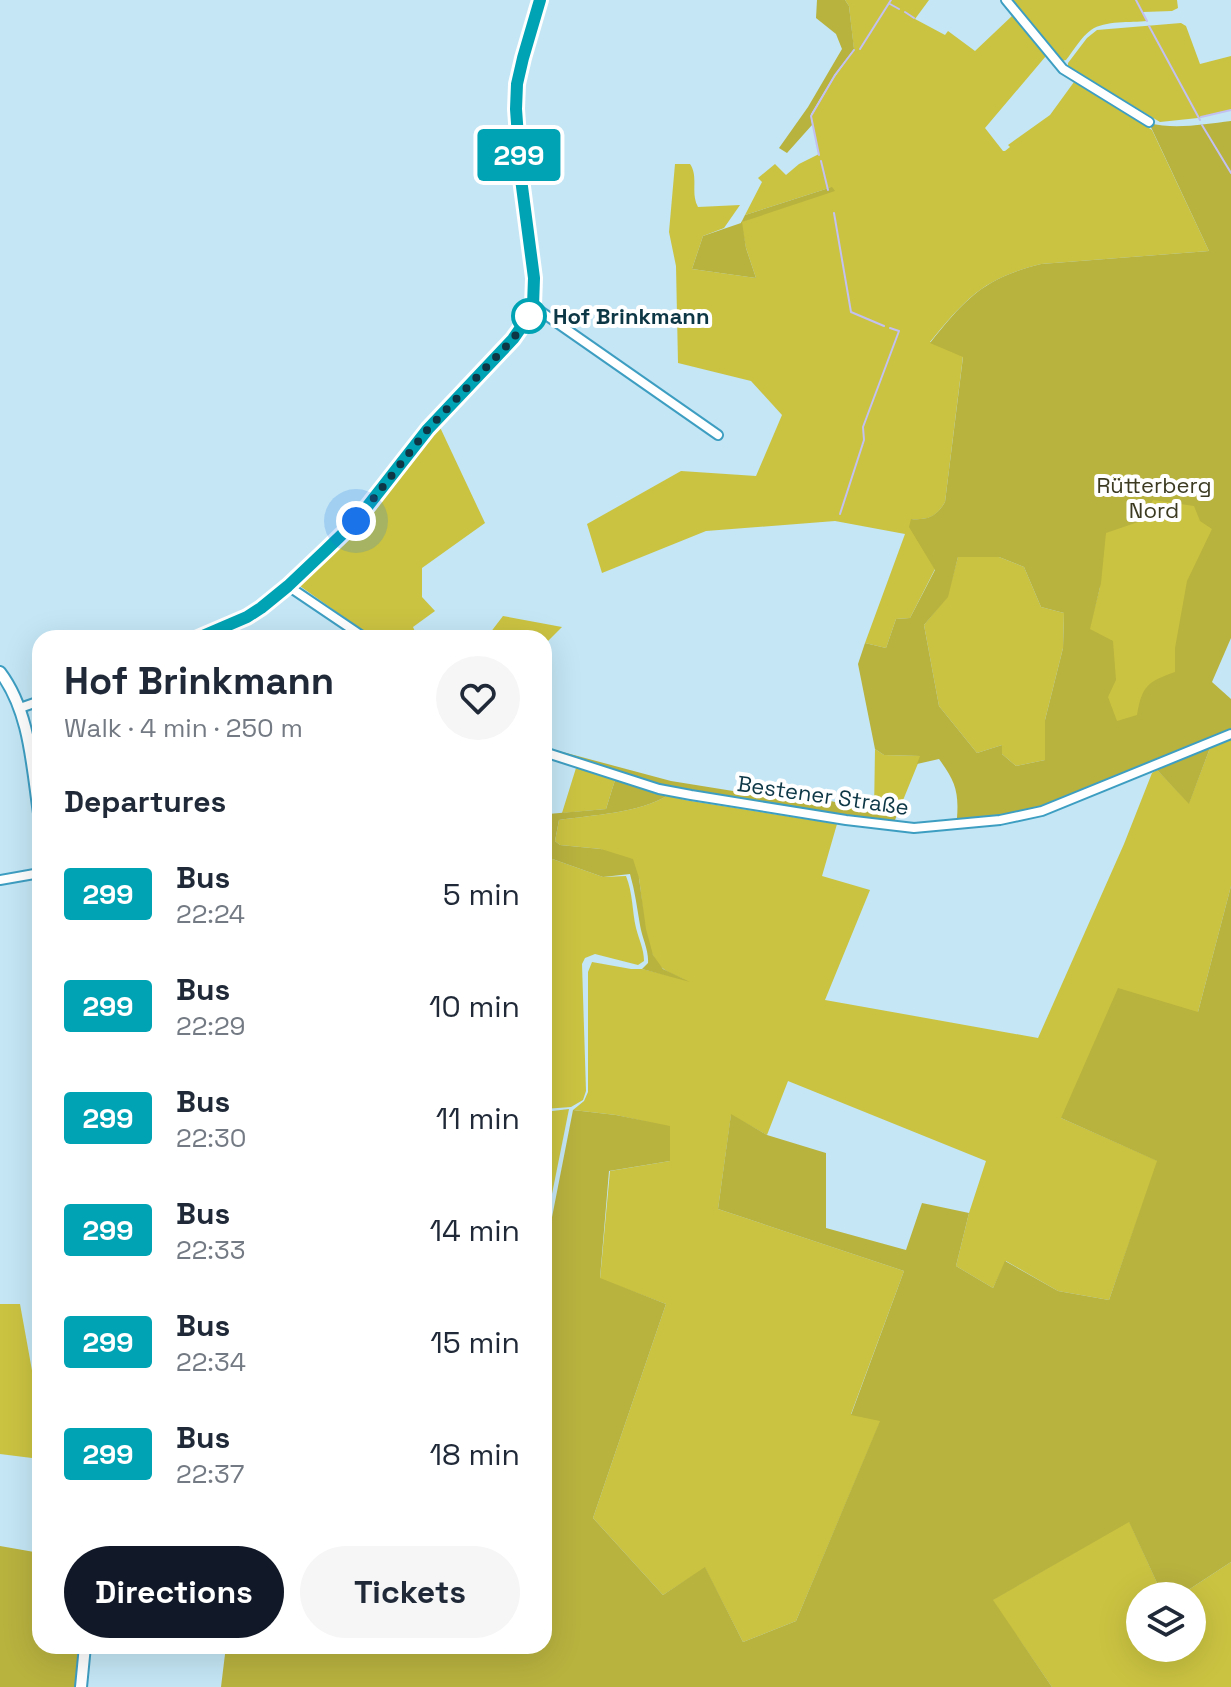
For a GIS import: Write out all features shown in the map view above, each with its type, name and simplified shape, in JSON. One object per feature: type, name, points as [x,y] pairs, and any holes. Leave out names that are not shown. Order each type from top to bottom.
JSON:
[{"type":"main road","points":[[0,672],[20,708],[32,765]]},
{"type":"main road","points":[[81,1687],[84,1654]]},
{"type":"street","points":[[217,630],[247,617],[288,586],[356,521],[428,429],[513,339],[533,306],[534,278],[521,179],[516,109],[520,71],[540,0]]},
{"type":"street","points":[[1006,0],[1063,69],[1149,122]]},
{"type":"street","points":[[533,306],[718,435]]},
{"type":"street","points":[[288,586],[353,630]]},
{"type":"street","points":[[20,708],[32,704]]},
{"type":"street","name":"Bestener Straße","points":[[552,754],[675,792],[914,828],[1000,820],[1042,811],[1231,734]]},
{"type":"street","points":[[0,880],[32,874]]},
{"type":"green space","points":[[817,0],[845,0],[849,6],[854,49],[811,114],[812,125],[787,153],[779,148],[808,107],[842,49],[836,34],[816,18]]},
{"type":"green space","points":[[845,0],[929,0],[915,19],[945,35],[948,31],[975,51],[1013,15],[1046,56],[985,128],[1003,151],[1050,115],[1074,82],[1152,130],[1209,251],[1041,264],[1021,270],[990,283],[978,292],[930,342],[963,356],[945,502],[931,516],[911,519],[935,569],[910,618],[896,619],[886,648],[865,643],[905,534],[835,521],[706,531],[602,573],[587,524],[681,471],[756,476],[782,415],[751,381],[678,363],[676,266],[669,232],[675,164],[690,164],[693,169],[698,207],[740,205],[724,228],[703,236],[692,269],[756,278],[741,222],[832,187],[745,215],[762,182],[758,178],[775,164],[786,175],[819,154],[811,117],[854,50],[849,6]]},
{"type":"green space","points":[[1012,0],[1177,0],[1178,8],[1143,12],[1147,21],[1097,27],[1087,33],[1062,61]]},
{"type":"green space","points":[[1181,23],[1186,26],[1200,64],[1231,56],[1231,110],[1160,122],[1068,67],[1087,38],[1097,30]]},
{"type":"green space","points":[[1231,121],[1231,638],[1212,682],[1231,699],[1231,729],[1058,804],[999,818],[957,818],[955,787],[939,759],[917,764],[920,756],[884,755],[875,749],[858,664],[865,643],[886,648],[896,619],[910,618],[935,570],[909,527],[911,519],[931,516],[945,502],[963,357],[930,343],[978,292],[990,283],[1021,270],[1041,264],[1209,251],[1149,123],[1180,126]],"holes":[[[1153,500],[1194,506],[1200,521],[1212,529],[1187,581],[1175,648],[1175,672],[1147,686],[1137,715],[1117,721],[1108,697],[1116,680],[1113,641],[1090,629],[1101,583],[1106,533],[1141,521]],[[958,557],[999,557],[1024,567],[1041,607],[1064,613],[1063,648],[1045,720],[1045,760],[1016,766],[1002,754],[1002,745],[977,753],[939,706],[924,625],[948,597]]]},
{"type":"green space","points":[[832,187],[835,191],[742,222],[746,248],[756,278],[692,269],[703,236],[741,223],[745,215]]},
{"type":"green space","name":"Rütterberg Nord","points":[[1231,394],[1231,602],[1183,707],[1100,727],[1089,629],[1100,587],[1077,488]]},
{"type":"green space","points":[[438,423],[485,523],[422,568],[422,597],[435,611],[413,627],[414,630],[362,630],[298,582],[358,524]]},
{"type":"green space","points":[[958,557],[999,557],[1024,567],[1041,607],[1064,613],[1063,648],[1045,720],[1045,760],[1016,766],[1002,754],[1002,745],[977,753],[939,706],[924,625],[947,597]]},
{"type":"green space","points":[[503,616],[562,627],[552,637],[552,630],[492,630]]},
{"type":"green space","points":[[1231,739],[1231,886],[1198,1012],[1061,1118],[1158,1161],[1109,1300],[1058,1291],[1006,1261],[993,1288],[956,1266],[986,1161],[788,1081],[767,1135],[731,1115],[718,1209],[904,1271],[851,1414],[881,1420],[796,1621],[743,1642],[705,1568],[663,1595],[593,1518],[666,1304],[600,1279],[610,1171],[670,1161],[670,1127],[616,1115],[573,1110],[584,1101],[588,1092],[588,972],[592,962],[683,979],[662,968],[654,958],[647,937],[639,878],[601,849],[560,845],[555,841],[559,820],[630,810],[668,795],[837,824],[822,876],[870,890],[825,1000],[1038,1038],[1152,773],[1157,770],[1189,803],[1210,748]]},
{"type":"green space","points":[[1210,748],[1189,804],[1157,770]]},
{"type":"green space","points":[[552,749],[671,781],[782,799],[823,799],[897,815],[893,825],[664,787]]},
{"type":"green space","points":[[875,749],[884,755],[921,756],[897,815],[874,812]]},
{"type":"green space","points":[[576,768],[615,780],[606,809],[562,813]]},
{"type":"green space","points":[[615,780],[668,795],[630,810],[559,820],[555,841],[560,845],[601,849],[633,859],[653,955],[663,969],[690,982],[642,969],[648,963],[647,953],[630,874],[603,877],[552,859],[552,814],[606,809]]},
{"type":"green space","points":[[552,859],[603,877],[626,876],[644,961],[638,965],[595,954],[585,958],[582,964],[586,1091],[583,1100],[571,1107],[552,1108]]},
{"type":"green space","points":[[1231,886],[1231,1562],[1200,1582],[1157,1582],[1129,1522],[993,1600],[1052,1687],[221,1687],[225,1654],[552,1654],[552,1217],[573,1110],[670,1126],[670,1161],[609,1171],[600,1278],[666,1304],[593,1518],[663,1595],[705,1567],[743,1642],[796,1621],[880,1421],[851,1415],[904,1271],[718,1209],[731,1114],[767,1135],[826,1153],[826,1228],[906,1250],[922,1203],[969,1213],[956,1266],[993,1288],[1005,1261],[1058,1291],[1109,1300],[1157,1161],[1061,1118],[1118,988],[1198,1012]]},
{"type":"green space","points":[[569,1109],[552,1194],[552,1111]]},
{"type":"green space","points":[[0,1304],[20,1304],[32,1370],[32,1458],[0,1454]]},
{"type":"green space","points":[[1129,1521],[1157,1582],[1126,1582],[1126,1662],[1206,1662],[1206,1582],[1200,1582],[1231,1562],[1231,1687],[1052,1687],[992,1600]]},
{"type":"green space","points":[[0,1546],[32,1552],[32,1654],[79,1654],[76,1687],[0,1687]]},
{"type":"waterway","points":[[860,49],[891,0]]},
{"type":"waterway","points":[[1136,0],[1147,21]]},
{"type":"waterway","points":[[890,4],[899,9]]},
{"type":"waterway","points":[[905,12],[914,18]]},
{"type":"waterway","points":[[1149,26],[1200,120]]},
{"type":"waterway","points":[[819,155],[811,116],[854,50]]},
{"type":"waterway","points":[[1201,117],[1231,110]]},
{"type":"waterway","points":[[1202,125],[1231,173]]},
{"type":"waterway","points":[[821,161],[828,190]]},
{"type":"waterway","points":[[834,213],[851,312],[884,326]]},
{"type":"waterway","points":[[840,514],[864,440],[863,427],[899,331],[890,328]]},
{"type":"bus line","name":"299","points":[[218,630],[261,608],[356,521],[428,429],[513,339],[529,316],[535,293],[516,109],[517,84],[540,0]]},
{"type":"place","name":"Hof Brinkmann","points":[[529,316]]},
{"type":"route","points":[[356,521],[428,429],[513,339],[529,316]]}]
